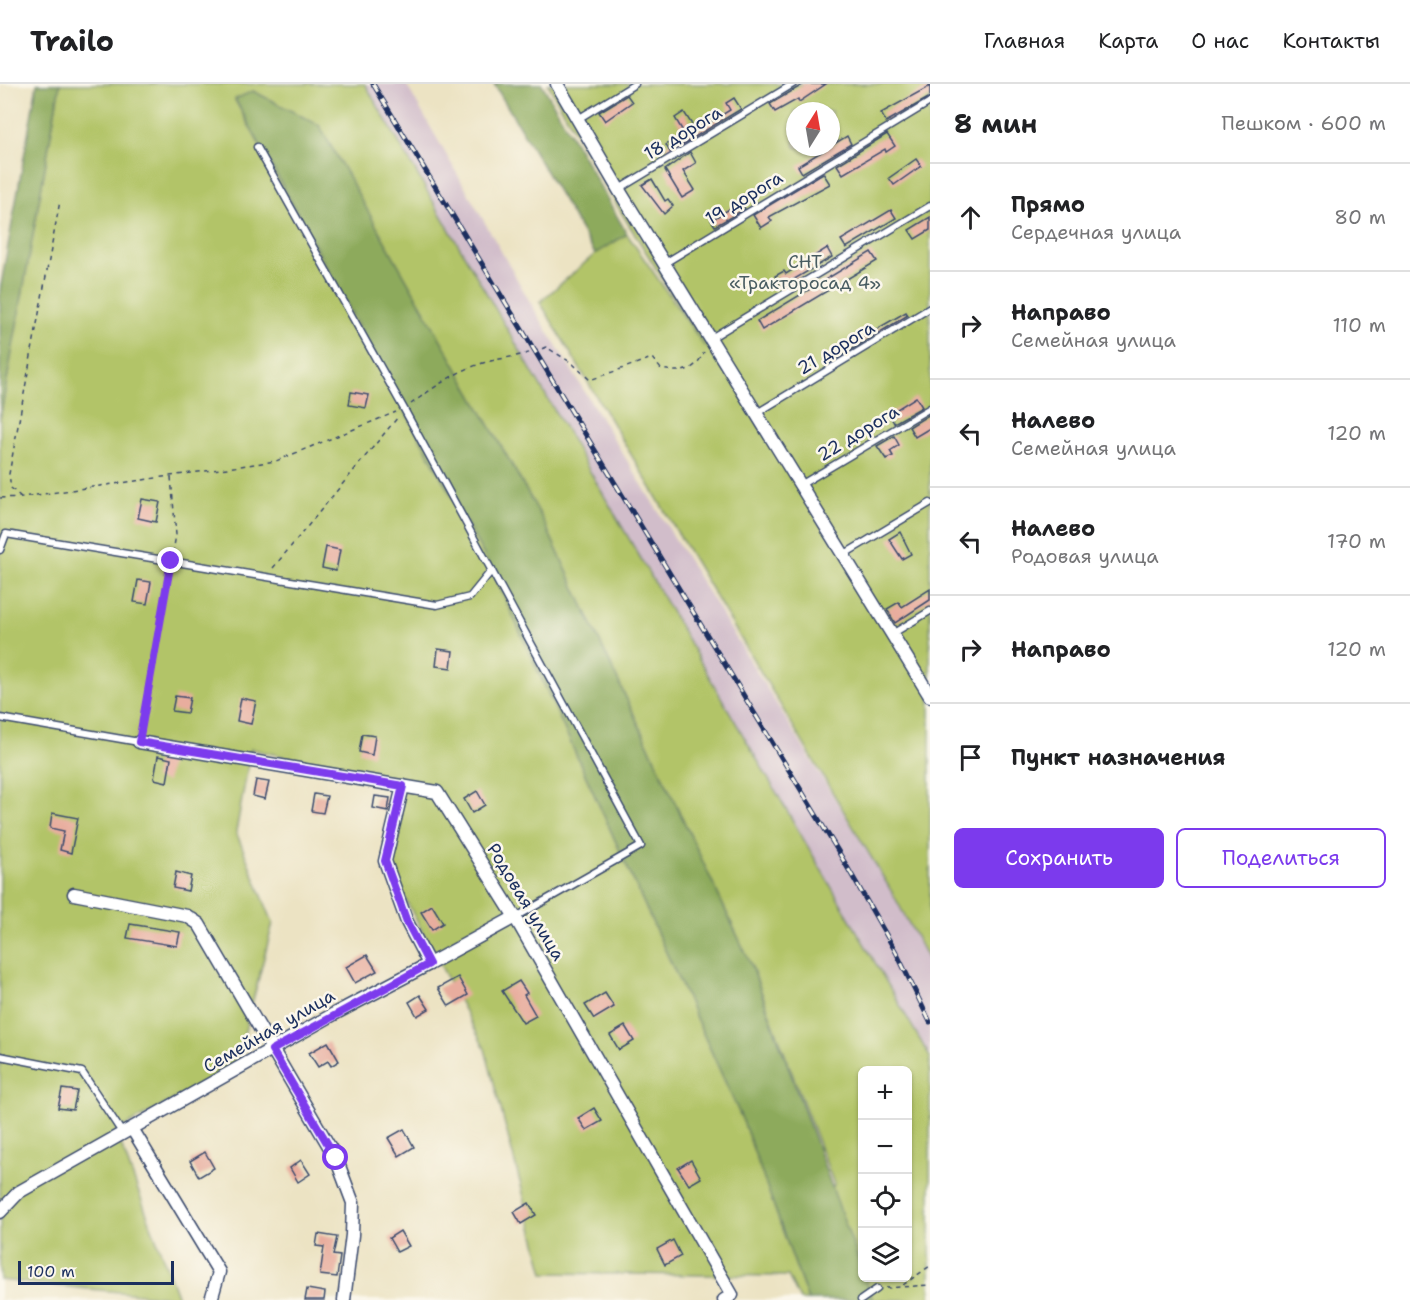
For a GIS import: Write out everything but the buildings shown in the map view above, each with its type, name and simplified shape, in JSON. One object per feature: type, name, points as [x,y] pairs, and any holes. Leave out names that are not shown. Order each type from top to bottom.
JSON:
[{"type":"street","points":[[557,84],[619,190],[802,484],[890,635],[930,696]]},
{"type":"street","name":"Родовая улица","points":[[139,742],[437,792],[515,917],[728,1298]]},
{"type":"street","points":[[403,786],[385,861],[407,922],[429,964]]},
{"type":"street","points":[[74,894],[187,916],[199,924],[336,1158],[353,1203],[352,1234],[344,1300]]},
{"type":"street","name":"Семейная улица","points":[[0,1212],[19,1192],[515,917]]},
{"type":"street","points":[[128,1132],[219,1272],[211,1300]]},
{"type":"lane","points":[[578,119],[635,84]]},
{"type":"lane","name":"18 дорога","points":[[619,190],[793,84]]},
{"type":"lane","name":"19 дорога","points":[[665,263],[930,102]]},
{"type":"lane","points":[[257,147],[404,409],[641,846],[515,917]]},
{"type":"lane","points":[[711,338],[930,206]]},
{"type":"lane","name":"21 дорога","points":[[757,413],[930,308]]},
{"type":"lane","name":"22 дорога","points":[[802,484],[930,408]]},
{"type":"lane","points":[[843,555],[930,503]]},
{"type":"lane","points":[[0,550],[2,538],[6,534],[437,605],[470,597],[492,570]]},
{"type":"lane","points":[[890,635],[930,611]]},
{"type":"lane","points":[[0,718],[139,742]]},
{"type":"lane","points":[[0,1056],[82,1072],[128,1132]]},
{"type":"lane","points":[[861,1300],[877,1289]]},
{"type":"path","points":[[22,497],[11,488],[9,474],[60,201]]},
{"type":"path","points":[[0,498],[22,497],[276,461],[404,409],[443,381],[481,364],[535,352],[546,347],[572,363],[590,380],[652,357],[661,369],[681,373],[698,363],[711,338]]},
{"type":"path","points":[[267,577],[305,526],[404,409]]},
{"type":"path","points":[[139,742],[176,535],[171,476]]},
{"type":"path","points":[[902,1286],[930,1266]]},
{"type":"path","points":[[877,1289],[930,1284]]},
{"type":"shaded area","points":[[365,84],[406,84],[534,309],[892,892],[930,963],[930,1058]]},
{"type":"green space","points":[[37,84],[60,84],[0,419],[0,290]]},
{"type":"green space","points":[[60,84],[365,84],[930,1057],[930,1300],[873,1300],[866,1283],[859,1282],[912,1282],[912,1066],[858,1066],[858,1280],[831,1192],[834,1184],[752,967],[542,518],[319,126],[253,91],[235,100],[492,570],[743,1121],[808,1300],[800,1300],[788,1276],[544,1273],[485,1049],[385,861],[403,784],[251,749],[236,832],[273,923],[236,1066],[116,1131],[178,1298],[0,1280],[0,419]]},
{"type":"green space","points":[[494,84],[542,84],[627,234],[595,254]]},
{"type":"green space","name":"СНТ «Тракторосад 4»","points":[[548,84],[930,84],[930,963],[892,892],[540,302],[595,254],[627,234],[705,347],[621,212]]},
{"type":"green space","points":[[253,91],[319,125],[542,518],[752,967],[858,1259],[858,1282],[866,1282],[873,1300],[808,1300],[743,1121],[492,570],[235,99]]},
{"type":"railway","points":[[373,84],[838,851],[896,952],[930,1022]]},
{"type":"route","points":[[171,561],[139,742],[403,786],[385,861],[407,922],[429,964],[272,1050],[336,1158]]}]
